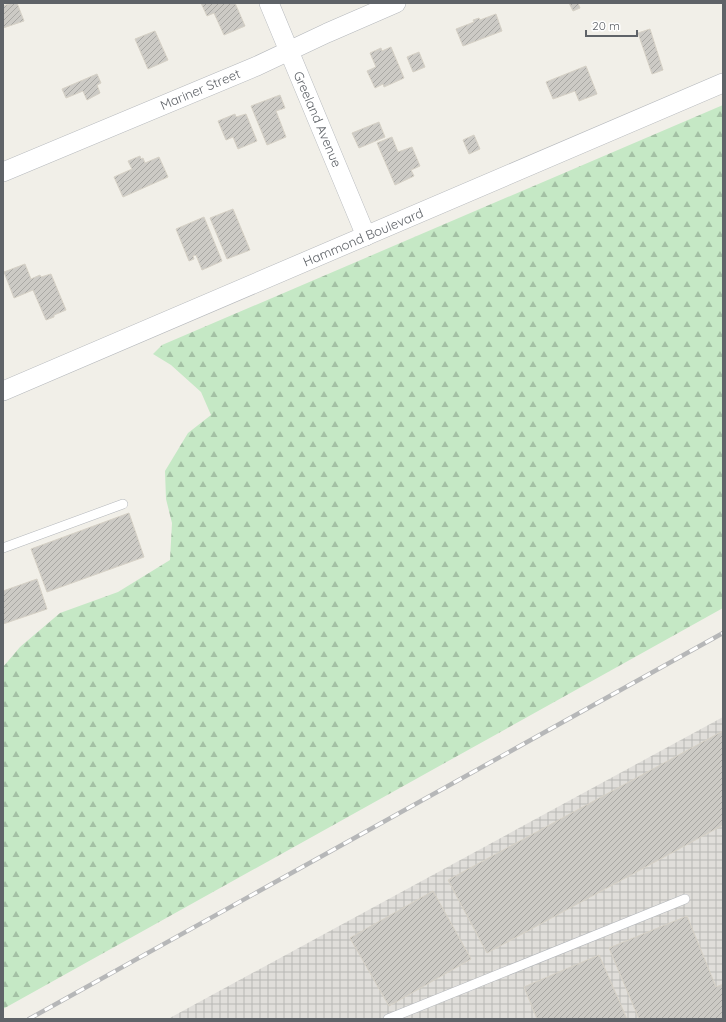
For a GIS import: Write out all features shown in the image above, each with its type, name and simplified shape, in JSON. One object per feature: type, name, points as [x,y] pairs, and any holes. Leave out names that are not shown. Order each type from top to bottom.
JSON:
[{"type":"street","name":"Greeland Avenue","points":[[269,3],[366,236]]},
{"type":"street","name":"Mariner Street","points":[[3,172],[257,66],[327,32],[396,3]]},
{"type":"street","name":"Hammond Boulevard","points":[[3,391],[723,83]]},
{"type":"lane","points":[[3,548],[123,504]]},
{"type":"lane","points":[[388,1019],[684,899]]},
{"type":"shaded area","points":[[723,717],[723,1019],[168,1019]]},
{"type":"green space","points":[[723,105],[723,608],[3,1009],[3,667],[20,647],[60,613],[118,592],[170,560],[172,523],[166,499],[165,471],[188,433],[211,415],[201,392],[171,365],[153,354],[162,345]]},
{"type":"building","points":[[17,3],[24,21],[3,28],[3,6]]},
{"type":"building","points":[[201,3],[235,3],[245,26],[224,35],[214,13],[207,16]]},
{"type":"building","points":[[569,3],[578,3],[580,8],[573,11]]},
{"type":"building","points":[[496,14],[502,31],[463,46],[456,29],[474,22],[473,20],[479,18],[480,20]]},
{"type":"building","points":[[650,29],[663,70],[652,74],[638,33]]},
{"type":"building","points":[[155,31],[168,60],[148,69],[135,39]]},
{"type":"building","points":[[391,47],[404,78],[384,87],[383,84],[375,88],[367,71],[376,67],[370,53],[381,48],[382,51]]},
{"type":"building","points":[[419,52],[425,67],[413,72],[407,57]]},
{"type":"building","points":[[586,66],[597,94],[579,101],[575,91],[553,99],[546,82]]},
{"type":"building","points":[[97,74],[101,83],[97,85],[100,93],[87,100],[83,91],[66,98],[62,89]]},
{"type":"building","points":[[280,95],[285,108],[276,111],[286,137],[267,145],[251,106]]},
{"type":"building","points":[[235,114],[236,117],[246,114],[257,141],[238,149],[233,137],[226,140],[218,121]]},
{"type":"building","points":[[379,122],[385,137],[359,148],[352,133]]},
{"type":"building","points":[[474,135],[480,149],[469,154],[463,140]]},
{"type":"building","points":[[392,137],[398,152],[412,147],[420,166],[411,170],[414,176],[395,185],[377,143]]},
{"type":"building","points":[[140,156],[141,159],[143,158],[145,163],[159,157],[168,177],[123,197],[114,177],[132,169],[128,161]]},
{"type":"building","points":[[233,209],[250,250],[227,259],[210,218]]},
{"type":"building","points":[[204,217],[222,261],[202,270],[196,255],[193,256],[194,259],[189,261],[176,229]]},
{"type":"building","points":[[25,264],[31,279],[40,275],[41,277],[51,274],[66,310],[46,320],[33,290],[14,298],[4,272]]},
{"type":"building","points":[[129,513],[144,557],[47,592],[31,549]]},
{"type":"building","points":[[37,579],[47,609],[3,624],[3,591]]},
{"type":"building","points":[[723,731],[723,825],[487,953],[448,880]]},
{"type":"building","points":[[433,891],[471,959],[389,1006],[350,938]]},
{"type":"building","points":[[687,916],[716,987],[723,984],[723,1019],[639,1019],[609,948]]},
{"type":"building","points":[[599,955],[627,1019],[537,1019],[524,987]]},
{"type":"railway","points":[[29,1019],[723,633]]}]
